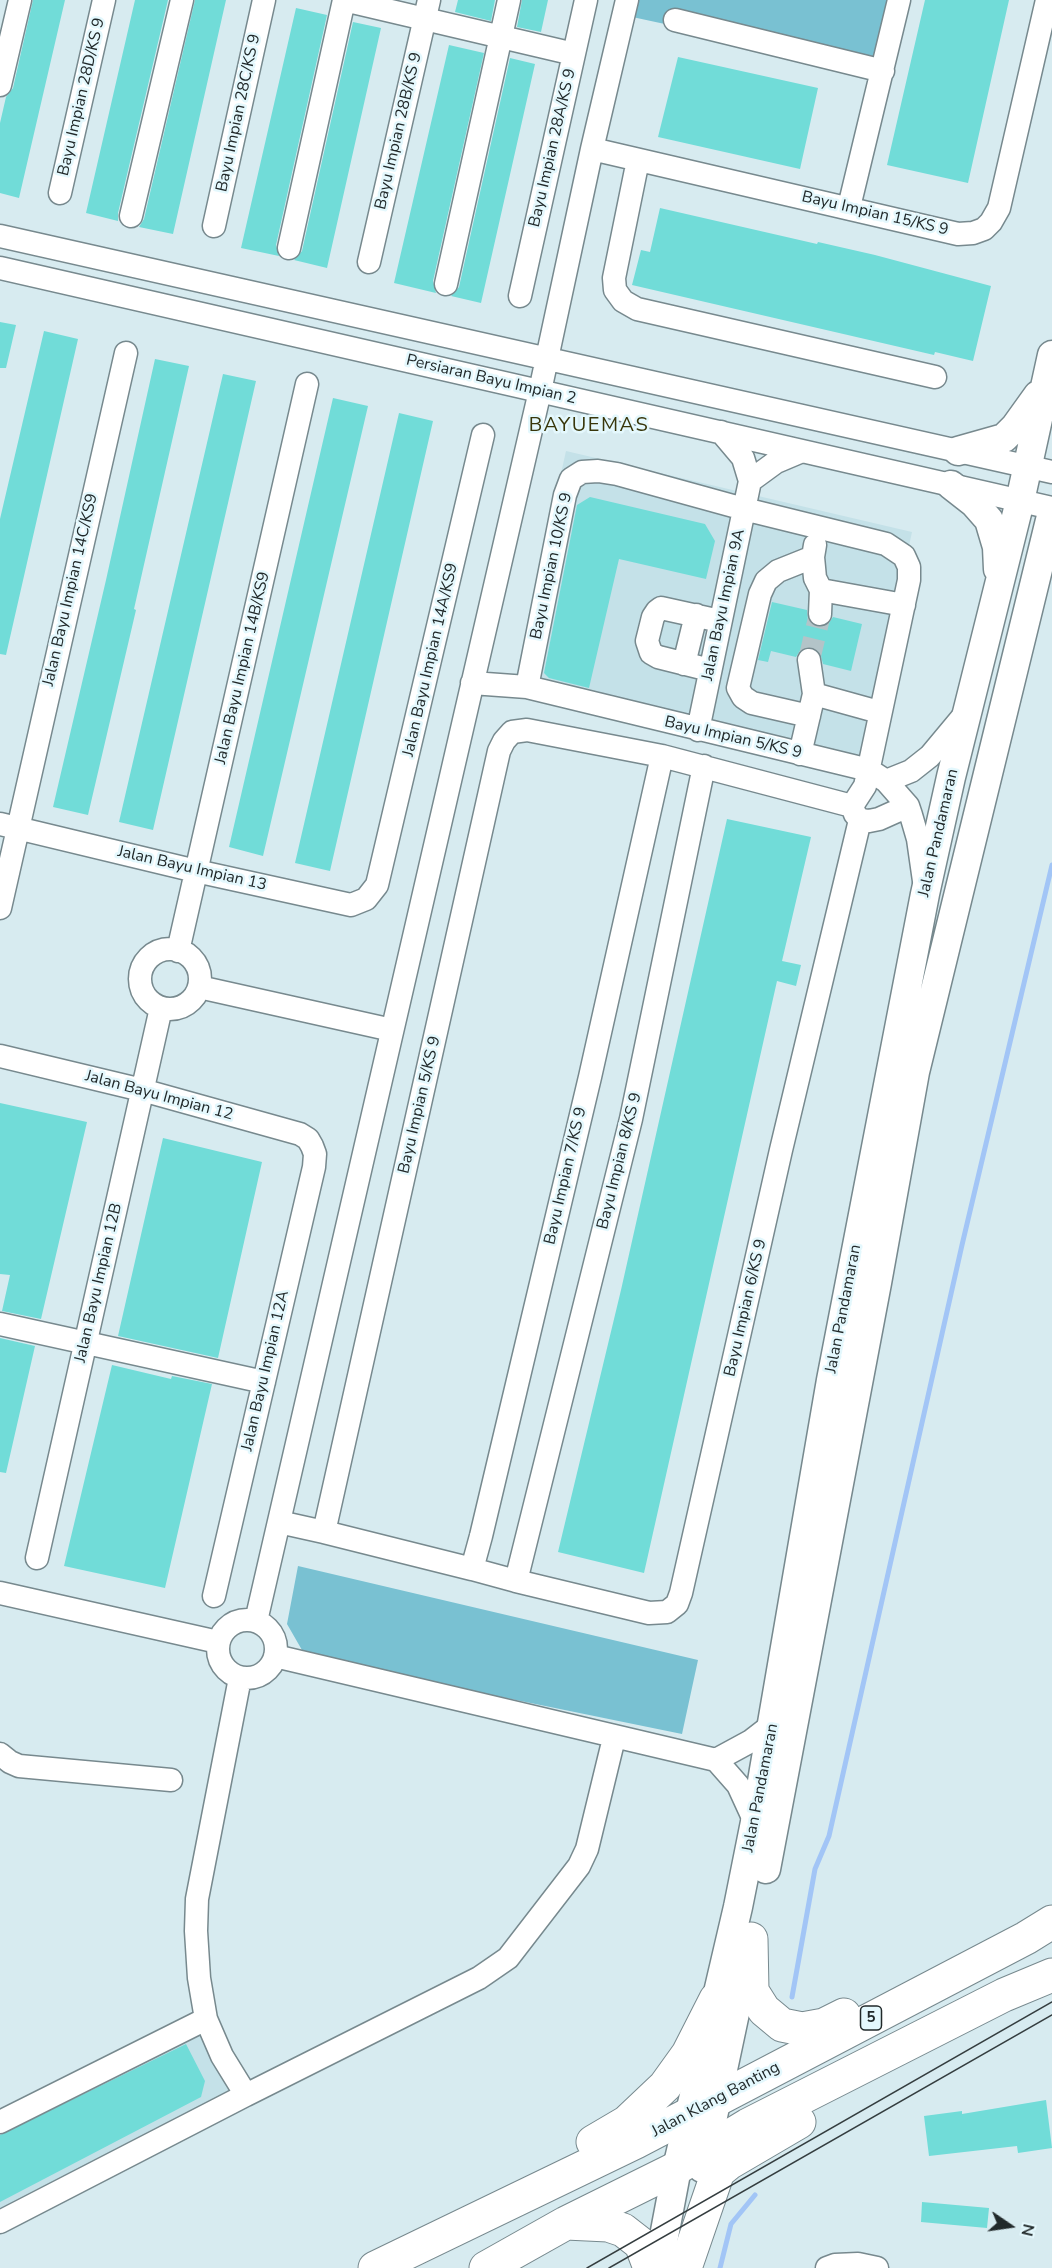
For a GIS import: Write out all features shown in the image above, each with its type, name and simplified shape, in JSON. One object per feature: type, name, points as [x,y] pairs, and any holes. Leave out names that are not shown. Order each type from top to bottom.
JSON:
[{"type":"highway","points":[[751,1939],[752,1991],[764,2010],[782,2025],[802,2029],[824,2025],[940,1965],[1039,1930]]},
{"type":"highway","name":"Jalan Klang Banting","points":[[375,2268],[527,2196],[1039,1930]]},
{"type":"highway","name":"5","points":[[486,2268],[566,2223],[691,2160],[748,2125],[1004,1995],[1052,1975]]},
{"type":"highway","points":[[683,2268],[718,2172],[729,2163],[805,2118],[966,2027],[1004,1995]]},
{"type":"highway","points":[[408,2252],[627,2122],[665,2086],[687,2054],[716,1999]]},
{"type":"highway","points":[[566,2223],[608,2225],[623,2230],[641,2244],[650,2268]]},
{"type":"main road","name":"Jalan Pandamaran","points":[[703,2106],[716,1999],[755,1822],[831,1380],[925,894],[951,777],[1020,501],[1040,469],[1046,382],[1052,355]]},
{"type":"main road","points":[[958,451],[1004,438],[1025,416],[1046,382]]},
{"type":"main road","points":[[951,485],[974,503],[989,520],[997,547],[998,590]]},
{"type":"main road","name":"Jalan Pandamaran","points":[[658,2268],[691,2160],[703,2106],[751,1939],[781,1798],[915,1072],[1052,510]]},
{"type":"main road","points":[[1027,614],[1052,573]]},
{"type":"main road","name":"Jalan Pandamaran","points":[[683,2268],[691,2160]]},
{"type":"street","points":[[0,85],[20,0]]},
{"type":"street","name":"Bayu Impian 28D/KS 9","points":[[60,194],[104,0]]},
{"type":"street","points":[[131,216],[182,0]]},
{"type":"street","name":"Bayu Impian 28C/KS 9","points":[[214,226],[264,0]]},
{"type":"street","points":[[289,248],[344,0],[427,10],[500,36],[574,54]]},
{"type":"street","points":[[446,284],[509,0]]},
{"type":"street","name":"Bayu Impian 28A/KS 9","points":[[520,296],[586,0]]},
{"type":"street","points":[[256,1621],[540,391],[592,149],[627,0]]},
{"type":"street","points":[[849,207],[899,0]]},
{"type":"street","name":"Bayu Impian 15/KS 9","points":[[592,149],[958,234],[973,233],[984,229],[991,222],[999,207],[1047,0]]},
{"type":"street","name":"Bayu Impian 28B/KS 9","points":[[369,262],[427,10]]},
{"type":"street","points":[[675,20],[883,71]]},
{"type":"street","points":[[638,160],[614,278],[615,290],[623,301],[637,309],[935,377]]},
{"type":"street","name":"Persiaran Bayu Impian 2","points":[[0,236],[1040,469]]},
{"type":"street","name":"Persiaran Bayu Impian 2","points":[[0,268],[721,432],[1052,510]]},
{"type":"street","name":"Jalan Bayu Impian 14C/KS9","points":[[0,908],[9,826],[126,353]]},
{"type":"street","name":"Jalan Bayu Impian 14B/KS9","points":[[178,951],[307,384]]},
{"type":"street","points":[[721,432],[743,458],[750,481],[776,462],[802,451]]},
{"type":"street","name":"Jalan Bayu Impian 14A/KS9","points":[[378,885],[483,435]]},
{"type":"street","name":"Bayu Impian 10/KS 9","points":[[526,687],[565,495],[571,479],[582,472],[598,471],[617,474],[744,509],[886,544],[904,556],[909,567],[904,605]]},
{"type":"street","name":"Jalan Bayu Impian 9A","points":[[698,730],[750,481]]},
{"type":"street","points":[[818,527],[813,557],[816,578],[821,590],[820,614]]},
{"type":"street","points":[[813,557],[778,571],[766,581],[760,594],[738,688],[743,697],[752,703],[812,705],[879,712]]},
{"type":"street","points":[[821,590],[904,605]]},
{"type":"street","name":"Bayu Impian 6/KS 9","points":[[472,1569],[649,1613],[668,1612],[677,1604],[856,813],[865,786],[877,775],[879,712],[904,605]]},
{"type":"street","points":[[710,670],[658,657],[651,653],[647,641],[653,617],[657,611],[666,608],[720,621]]},
{"type":"street","points":[[684,664],[696,615]]},
{"type":"street","points":[[800,754],[812,705],[809,660]]},
{"type":"street","name":"Bayu Impian 5/KS 9","points":[[472,683],[526,687],[877,775]]},
{"type":"street","points":[[877,775],[911,771],[930,756],[969,708]]},
{"type":"street","name":"Bayu Impian 5/KS 9","points":[[324,1532],[499,751],[512,732],[527,730],[662,756]]},
{"type":"street","points":[[662,756],[704,766],[856,813],[869,821],[908,806]]},
{"type":"street","name":"Bayu Impian 7/KS 9","points":[[472,1569],[592,1065],[662,756]]},
{"type":"street","name":"Bayu Impian 8/KS 9","points":[[516,1581],[631,1119],[704,766]]},
{"type":"street","points":[[877,775],[908,806],[918,839],[925,894]]},
{"type":"street","name":"Jalan Bayu Impian 13","points":[[9,826],[351,905],[366,899],[378,885]]},
{"type":"street","points":[[167,950],[178,951],[195,962],[200,974],[199,987],[192,1000],[184,1006],[175,1009],[161,1008],[151,1002],[144,993],[141,982],[142,971],[147,961],[156,953],[167,950]]},
{"type":"street","points":[[199,987],[392,1030]]},
{"type":"street","name":"Jalan Bayu Impian 12B","points":[[37,1558],[161,1008]]},
{"type":"street","name":"Jalan Bayu Impian 12","points":[[0,1056],[142,1090],[300,1134],[308,1139],[312,1146]]},
{"type":"street","name":"Jalan Bayu Impian 12A","points":[[214,1596],[314,1167],[315,1154],[312,1146]]},
{"type":"street","points":[[0,1324],[264,1382]]},
{"type":"street","points":[[279,1522],[472,1569]]},
{"type":"street","points":[[0,1593],[218,1642]]},
{"type":"street","points":[[237,1621],[256,1621],[264,1625],[274,1639],[275,1656],[266,1672],[249,1679],[240,1678],[231,1675],[219,1661],[218,1642],[222,1633],[237,1621]]},
{"type":"street","points":[[275,1656],[614,1738],[716,1760],[738,1785],[755,1822]]},
{"type":"street","points":[[240,1678],[197,1899],[196,1931],[198,1967],[206,2019],[222,2056],[246,2095]]},
{"type":"street","points":[[716,1760],[751,1741],[773,1724]]},
{"type":"street","points":[[0,2222],[479,1978],[508,1958],[583,1858],[614,1738]]},
{"type":"street","points":[[0,1754],[19,1766],[171,1780]]},
{"type":"street","points":[[0,2122],[206,2019]]},
{"type":"street","points":[[827,2268],[835,2265],[858,2264],[877,2268]]},
{"type":"shaded area","points":[[627,0],[899,0],[883,71],[623,15]]},
{"type":"shaded area","points":[[566,451],[912,532],[863,756],[516,676]]},
{"type":"shaded area","points":[[298,1566],[698,1660],[682,1734],[306,1657],[287,1624]]},
{"type":"shaded area","points":[[198,2028],[231,2095],[0,2215],[0,2127]]},
{"type":"building","points":[[33,0],[65,0],[19,198],[0,193],[0,123],[6,97],[13,88]]},
{"type":"building","points":[[135,0],[168,0],[118,221],[86,213]]},
{"type":"building","points":[[195,0],[226,0],[173,234],[139,227],[144,219]]},
{"type":"building","points":[[458,0],[495,0],[491,21],[455,12]]},
{"type":"building","points":[[522,0],[548,0],[541,32],[517,27]]},
{"type":"building","points":[[925,0],[1009,0],[968,183],[887,165]]},
{"type":"building","points":[[296,8],[327,15],[276,245],[279,256],[241,248]]},
{"type":"building","points":[[353,22],[381,28],[327,268],[294,260],[302,251]]},
{"type":"building","points":[[449,45],[484,53],[433,281],[436,293],[394,283]]},
{"type":"building","points":[[678,57],[818,88],[800,169],[658,137]]},
{"type":"building","points":[[510,58],[535,64],[481,303],[451,296],[459,287]]},
{"type":"building","points":[[660,208],[875,255],[991,286],[973,361],[935,352],[934,355],[632,285],[641,250],[650,252]]},
{"type":"building","points":[[0,322],[16,325],[6,368],[0,368]]},
{"type":"building","points":[[44,331],[78,339],[6,655],[0,654],[0,519]]},
{"type":"building","points":[[155,359],[189,366],[134,609],[136,610],[88,815],[53,807]]},
{"type":"building","points":[[223,374],[256,381],[153,830],[119,822]]},
{"type":"building","points":[[333,398],[368,406],[263,856],[229,847]]},
{"type":"building","points":[[399,413],[433,421],[330,871],[295,863]]},
{"type":"building","points":[[590,497],[705,524],[715,541],[706,579],[619,559],[589,688],[549,678],[544,673],[577,505]]},
{"type":"building","points":[[772,602],[807,610],[808,621],[819,627],[827,626],[833,617],[862,624],[851,671],[823,664],[820,652],[813,647],[801,649],[796,657],[771,651],[768,662],[758,660]]},
{"type":"building","points":[[727,819],[811,837],[782,961],[801,965],[796,986],[777,981],[644,1573],[558,1552],[621,1290]]},
{"type":"building","points":[[0,1103],[87,1122],[41,1319],[2,1311],[10,1275],[0,1274]]},
{"type":"building","points":[[163,1138],[262,1162],[218,1358],[118,1336]]},
{"type":"building","points":[[0,1338],[35,1346],[6,1473],[0,1472]]},
{"type":"building","points":[[112,1365],[171,1379],[172,1376],[212,1384],[165,1588],[64,1566]]},
{"type":"building","points":[[186,2044],[205,2081],[201,2097],[0,2202],[0,2135]]},
{"type":"building","points":[[1046,2100],[1052,2148],[1018,2153],[1017,2146],[929,2156],[924,2116],[962,2111],[962,2114]]},
{"type":"building","points":[[922,2202],[989,2208],[987,2228],[921,2222]]},
{"type":"waterway","points":[[792,1997],[815,1869],[829,1836],[962,1245],[1052,865]]},
{"type":"waterway","points":[[720,2268],[731,2224],[755,2195]]},
{"type":"tunnel","points":[[809,660],[820,614]]},
{"type":"tram line","points":[[587,2268],[1052,2002]]},
{"type":"tram line","points":[[609,2268],[1052,2015]]},
{"type":"district","name":"BAYUEMAS","points":[[589,426]]}]
